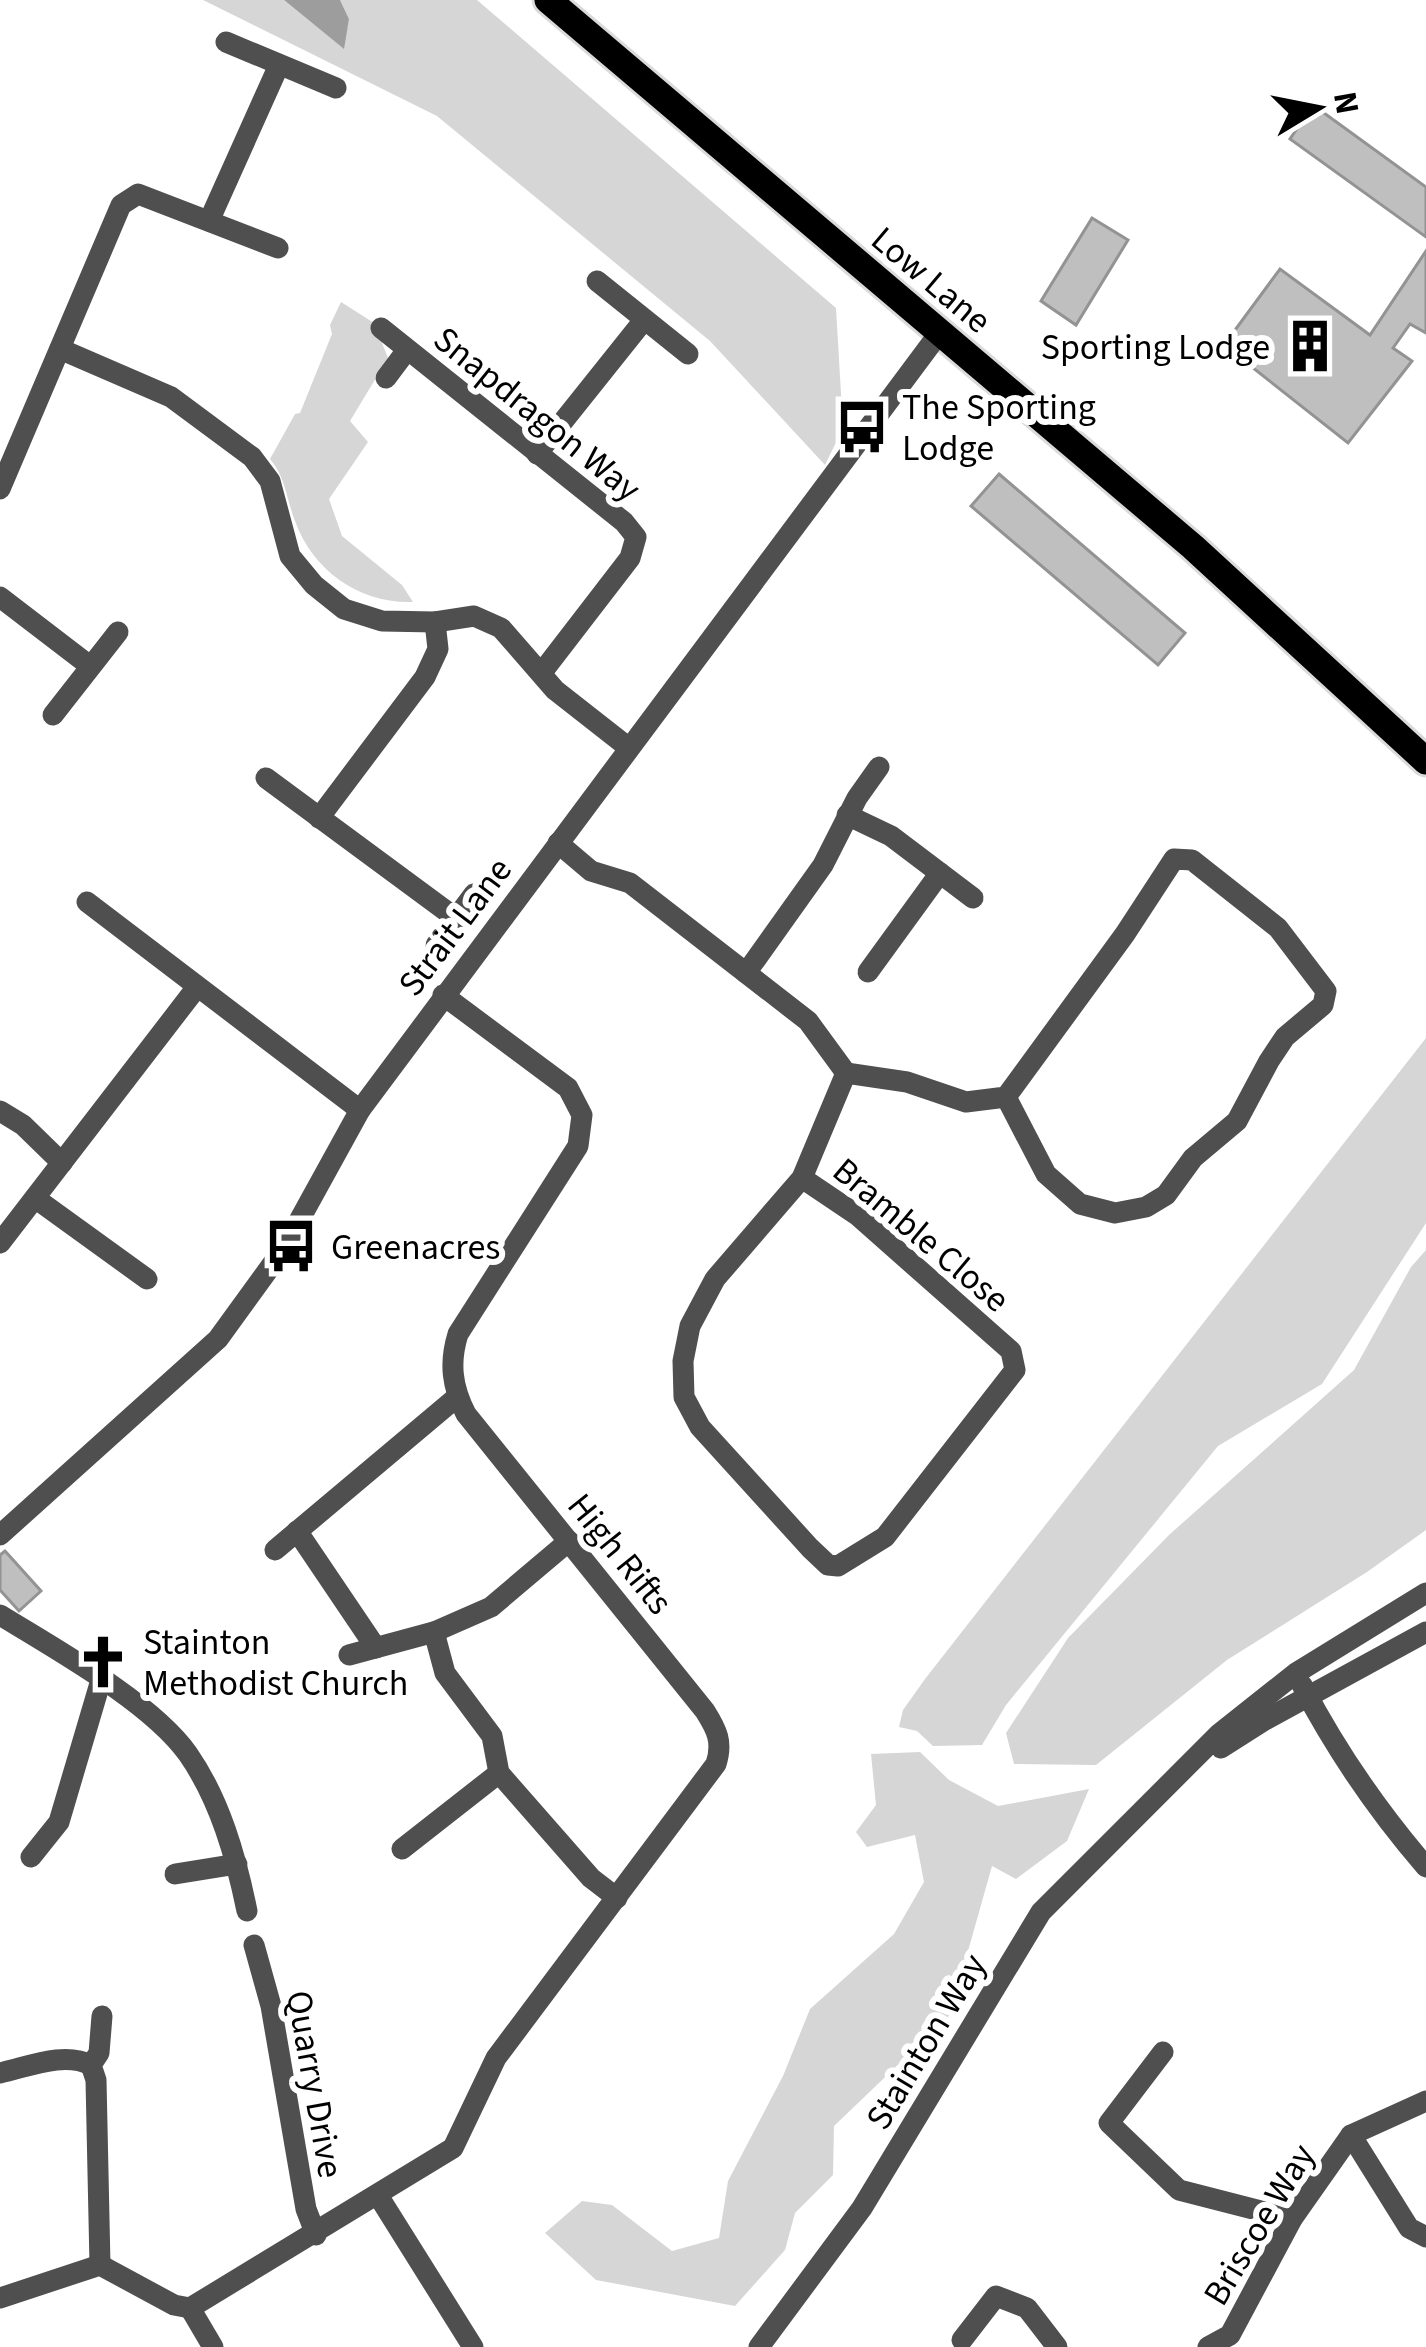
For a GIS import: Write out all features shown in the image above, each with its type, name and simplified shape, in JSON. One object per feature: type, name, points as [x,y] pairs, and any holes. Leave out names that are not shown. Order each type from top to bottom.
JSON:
[{"type":"main road","name":"Low Lane","points":[[548,0],[1193,547],[1426,761]]},
{"type":"street","points":[[226,42],[336,88]]},
{"type":"street","points":[[209,221],[279,64]]},
{"type":"street","points":[[0,488],[121,205],[138,194],[278,248]]},
{"type":"street","points":[[597,280],[688,354]]},
{"type":"street","points":[[537,454],[644,320]]},
{"type":"street","name":"Snapdragon Way","points":[[381,328],[624,522],[636,537],[630,558],[542,671]]},
{"type":"street","name":"Strait Lane","points":[[0,1535],[218,1339],[284,1248],[360,1110],[443,994],[940,332]]},
{"type":"street","points":[[60,350],[171,397],[252,457],[270,481],[290,556],[314,585],[344,608],[382,620],[434,622],[474,616],[501,628],[556,690],[629,748]]},
{"type":"street","points":[[386,378],[407,350]]},
{"type":"street","points":[[0,597],[90,666]]},
{"type":"street","points":[[319,818],[425,677],[438,649],[434,622]]},
{"type":"street","points":[[53,715],[118,632]]},
{"type":"street","points":[[746,973],[824,866],[847,815],[879,767]]},
{"type":"street","points":[[266,778],[457,919]]},
{"type":"street","points":[[847,815],[891,836],[973,898]]},
{"type":"street","points":[[558,843],[592,871],[630,884],[808,1022],[846,1073],[907,1082],[967,1102],[1006,1096],[1126,934],[1174,859],[1192,860],[1278,928],[1326,992],[1323,1005],[1285,1037],[1237,1121],[1193,1158],[1166,1195],[1146,1207],[1115,1213],[1080,1204],[1046,1174],[1006,1096]]},
{"type":"street","points":[[868,972],[940,873]]},
{"type":"street","points":[[436,945],[474,894]]},
{"type":"street","points":[[87,902],[360,1110]]},
{"type":"street","points":[[0,1244],[197,987]]},
{"type":"street","points":[[275,1550],[457,1397],[452,1352],[458,1334],[578,1146],[583,1115],[568,1088],[443,994]]},
{"type":"street","name":"Bramble Close","points":[[802,1178],[857,1215],[1012,1352],[1015,1370],[885,1537],[838,1566],[829,1565],[810,1548],[700,1427],[684,1396],[683,1360],[690,1326],[715,1279],[802,1178],[846,1073]]},
{"type":"street","points":[[0,1111],[23,1125],[62,1163]]},
{"type":"street","points":[[35,1198],[147,1279]]},
{"type":"street","name":"High Rifts","points":[[190,2308],[453,2148],[496,2058],[716,1764],[721,1749],[717,1730],[705,1711],[457,1397]]},
{"type":"street","points":[[297,1532],[376,1648]]},
{"type":"street","points":[[349,1655],[434,1632],[491,1606],[569,1541]]},
{"type":"street","name":"Stainton Way","points":[[759,2347],[862,2208],[1041,1912],[1220,1734],[1296,1673],[1426,1593]]},
{"type":"street","points":[[0,1615],[101,1680],[160,1724],[187,1752],[215,1803],[237,1864],[247,1911]]},
{"type":"street","points":[[434,1632],[445,1673],[492,1736],[499,1773],[591,1878],[617,1898]]},
{"type":"street","name":"Stainton Way","points":[[1165,1785],[1265,1720],[1426,1632]]},
{"type":"street","points":[[1296,1673],[1330,1742],[1375,1808],[1426,1867]]},
{"type":"street","points":[[31,1857],[58,1822],[101,1680]]},
{"type":"street","points":[[402,1849],[499,1773]]},
{"type":"street","points":[[175,1874],[237,1864]]},
{"type":"street","name":"Quarry Drive","points":[[254,1945],[271,2006],[305,2209],[316,2235]]},
{"type":"street","points":[[91,2065],[99,2054],[102,2015]]},
{"type":"street","points":[[1163,2052],[1109,2123],[1179,2190],[1292,2219]]},
{"type":"street","points":[[0,2073],[65,2059],[91,2065],[96,2080],[100,2266]]},
{"type":"street","name":"Briscoe Way","points":[[1208,2347],[1234,2341],[1292,2219],[1352,2135],[1426,2101]]},
{"type":"street","points":[[1352,2135],[1408,2228],[1426,2237]]},
{"type":"street","points":[[379,2197],[473,2347]]},
{"type":"street","points":[[0,2298],[100,2266],[174,2305],[190,2308],[213,2347]]},
{"type":"street","points":[[962,2340],[996,2296],[1027,2308],[1057,2347]]},
{"type":"shaded area","points":[[203,0],[284,0],[343,48],[349,19],[340,0],[477,0],[836,308],[843,428],[825,465],[710,341],[437,116]]},
{"type":"shaded area","points":[[284,0],[340,0],[349,19],[344,49]]},
{"type":"shaded area","points":[[341,302],[374,323],[388,358],[350,421],[368,442],[329,499],[342,536],[402,585],[413,602],[375,597],[326,569],[303,539],[283,481],[270,459],[295,414],[300,413]]},
{"type":"shaded area","points":[[1426,1038],[1426,1223],[1322,1384],[1218,1446],[1006,1705],[982,1745],[933,1746],[917,1731],[899,1727],[903,1710],[925,1679]]},
{"type":"shaded area","points":[[1426,1250],[1426,1530],[1227,1660],[1096,1765],[1014,1764],[1006,1733],[1068,1638],[1169,1535],[1354,1370],[1411,1267]]},
{"type":"shaded area","points":[[920,1752],[949,1780],[998,1806],[1089,1789],[1067,1841],[1016,1879],[992,1866],[950,2015],[834,2126],[833,2175],[795,2213],[785,2250],[735,2306],[596,2280],[545,2233],[582,2201],[612,2205],[672,2251],[719,2238],[728,2181],[783,2076],[810,2009],[894,1934],[924,1882],[915,1835],[867,1847],[856,1832],[876,1805],[871,1754]]},
{"type":"building","points":[[1313,105],[1426,187],[1426,237],[1290,139]]},
{"type":"building","points":[[1092,218],[1128,240],[1076,325],[1041,301]]},
{"type":"building","name":"Sporting Lodge","points":[[1426,251],[1426,333],[1410,324],[1393,348],[1412,361],[1348,443],[1224,345],[1280,269],[1370,335]]},
{"type":"building","points":[[999,474],[1185,633],[1158,665],[971,506]]},
{"type":"building","points":[[5,1551],[41,1591],[19,1611],[0,1590],[0,1555]]},
{"type":"place","name":"Sporting Lodge","points":[[1310,346]]},
{"type":"place","name":"The Sporting Lodge","points":[[862,427]]},
{"type":"place","name":"Greenacres","points":[[291,1246]]},
{"type":"place","name":"Stainton Methodist Church","points":[[103,1662]]}]
